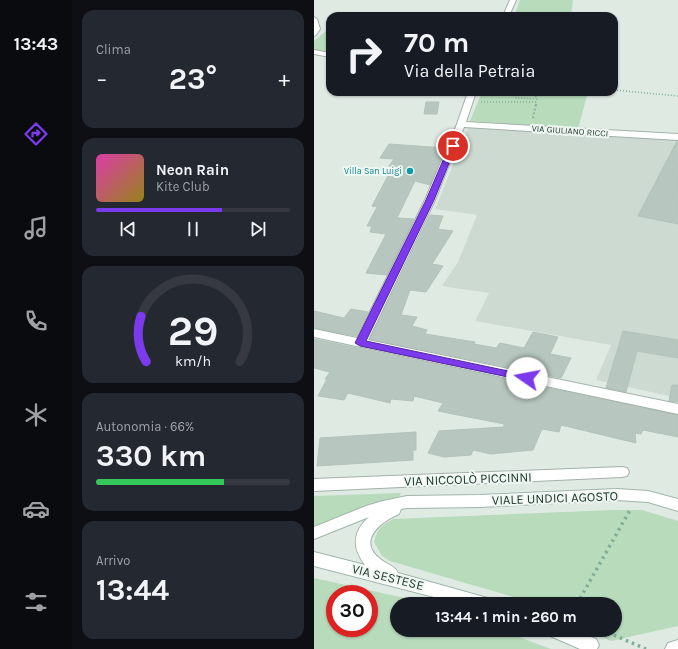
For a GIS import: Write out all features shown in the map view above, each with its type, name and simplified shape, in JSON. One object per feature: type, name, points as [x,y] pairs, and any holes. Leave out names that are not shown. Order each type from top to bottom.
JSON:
[{"type":"street","points":[[508,12],[513,0]]},
{"type":"street","points":[[314,19],[318,29],[314,34]]},
{"type":"street","points":[[314,52],[326,54]]},
{"type":"street","points":[[360,343],[430,200],[461,124],[470,96]]},
{"type":"street","name":"VIA GIULIANO RICCI","points":[[461,124],[678,138]]},
{"type":"street","points":[[314,333],[678,409]]},
{"type":"street","name":"VIA NICCOLÒ PICCINNI","points":[[314,485],[622,472]]},
{"type":"street","name":"VIALE UNDICI AGOSTO","points":[[314,533],[372,510],[407,502],[633,495],[661,499],[678,505]]},
{"type":"street","name":"VIALE UNDICI AGOSTO","points":[[415,584],[388,572],[371,561],[363,548],[363,542],[367,528],[381,515],[393,510],[431,502]]},
{"type":"street","name":"VIA SESTESE","points":[[314,559],[415,584],[460,597]]},
{"type":"street","points":[[571,637],[590,645]]},
{"type":"path","points":[[618,90],[678,96]]},
{"type":"path","points":[[517,96],[516,98],[537,99]]},
{"type":"path","points":[[531,124],[537,102],[536,96]]},
{"type":"path","points":[[480,102],[537,102]]},
{"type":"path","points":[[581,597],[630,510]]},
{"type":"path","points":[[618,637],[646,649]]},
{"type":"shaded area","points":[[470,123],[678,136],[678,398],[596,380],[611,345],[475,321],[489,293],[442,286],[458,262],[477,215],[435,209]]},
{"type":"green space","points":[[520,0],[573,0],[572,12],[516,12]]},
{"type":"green space","points":[[326,31],[326,52],[314,50],[314,41]]},
{"type":"green space","points":[[480,96],[587,96],[578,129],[470,121]]},
{"type":"green space","points":[[401,493],[399,497],[314,529],[314,496]]},
{"type":"green space","points":[[642,510],[678,521],[678,626],[611,641],[602,637],[622,637],[622,597],[512,597],[390,561],[382,556],[374,542],[380,528],[393,519]]},
{"type":"green space","points":[[314,578],[346,585],[326,585],[326,637],[378,637],[378,592],[400,597],[390,597],[390,637],[519,637],[551,649],[314,649]]},
{"type":"building","points":[[426,102],[439,102],[437,114],[424,114]]},
{"type":"building","points":[[677,141],[678,224],[638,216]]},
{"type":"building","points":[[389,144],[445,148],[430,185],[415,181],[397,218],[414,219],[387,275],[366,273],[386,234],[370,232],[372,226],[367,226],[377,207],[372,206],[390,172],[395,167],[389,166],[394,159],[380,158]]},
{"type":"building","points":[[430,215],[443,216],[438,229],[453,231],[432,264],[443,266],[426,292],[410,290],[401,315],[417,317],[412,326],[427,330],[425,334],[475,342],[474,344],[496,348],[500,343],[524,348],[533,332],[558,337],[550,354],[571,358],[561,378],[370,339]]},
{"type":"building","points":[[351,309],[368,312],[356,336],[314,328],[314,311],[344,318]]},
{"type":"building","points":[[623,331],[678,340],[678,358],[637,351],[626,392],[606,388]]},
{"type":"building","points":[[314,339],[678,415],[678,437],[643,430],[641,434],[635,433],[636,443],[561,425],[559,432],[542,429],[533,450],[491,454],[473,450],[471,455],[444,457],[428,453],[439,431],[504,427],[504,424],[438,411],[443,403],[414,396],[413,401],[391,399],[390,403],[348,393],[344,400],[318,396],[327,379],[325,379],[330,372],[314,368]]},
{"type":"building","points":[[672,385],[678,385],[678,402],[669,401]]},
{"type":"building","points":[[416,432],[416,450],[413,450],[413,460],[317,466],[320,438]]},
{"type":"place","name":"Villa San Luigi","points":[[410,171]]},
{"type":"route","points":[[453,146],[430,200],[360,343],[527,378]]}]
